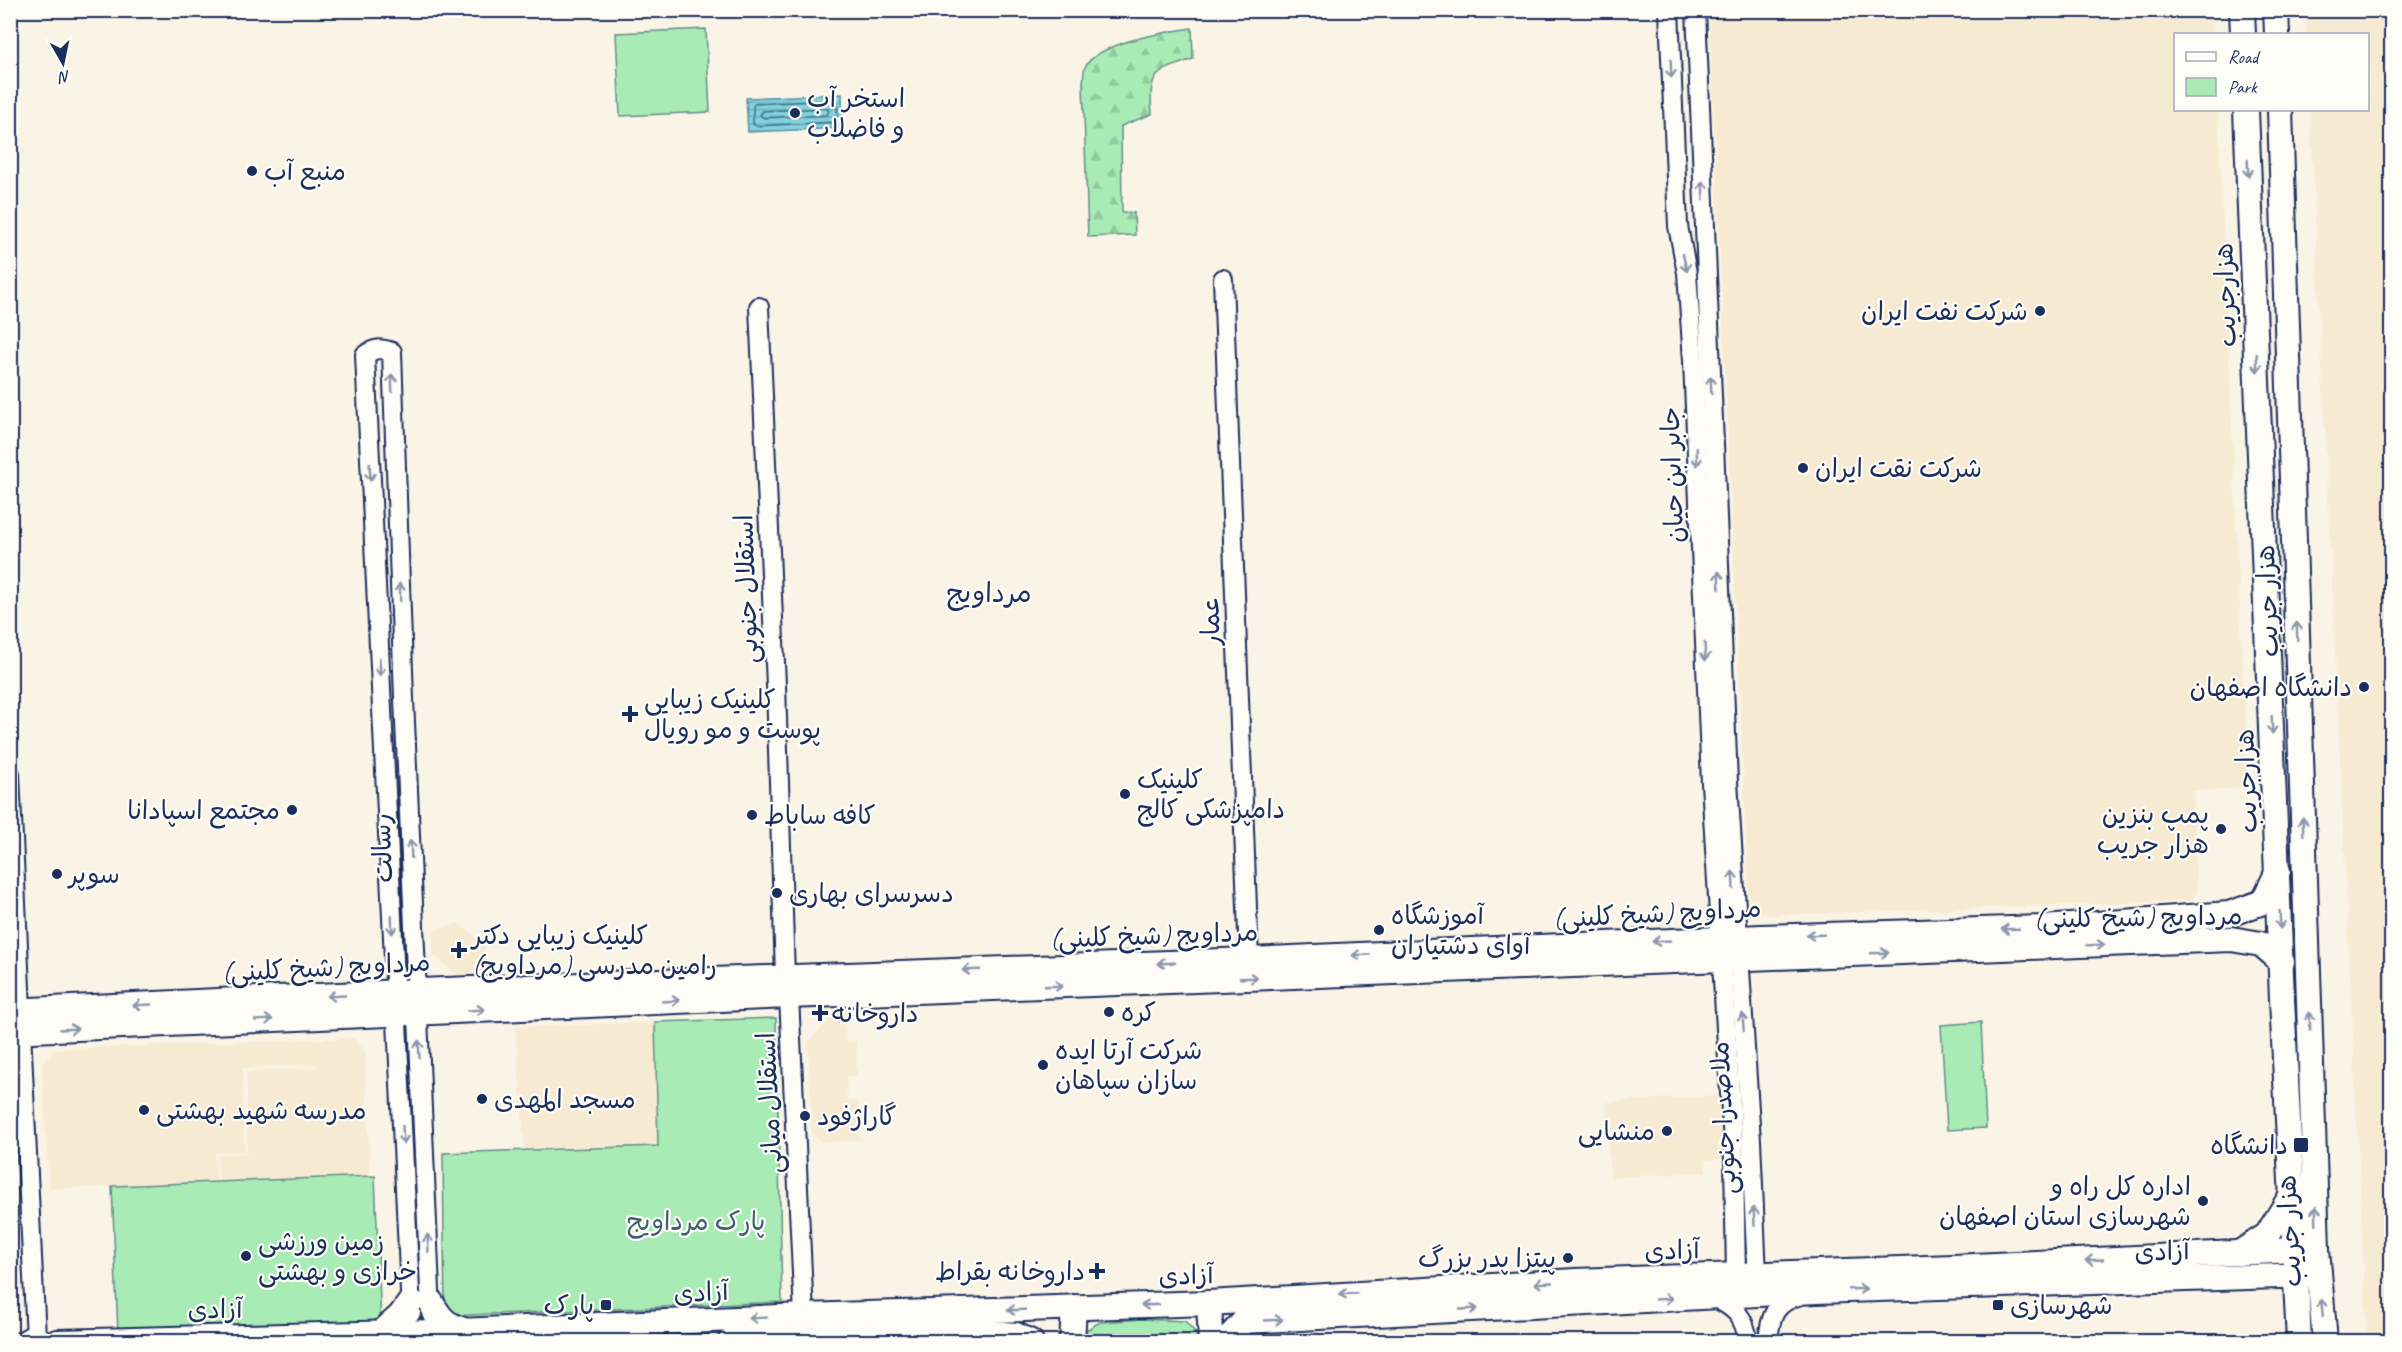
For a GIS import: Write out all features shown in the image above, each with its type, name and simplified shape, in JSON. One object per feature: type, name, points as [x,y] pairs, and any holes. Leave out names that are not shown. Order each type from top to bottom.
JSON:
[{"type":"main road","points":[[2242,10],[2243,33]]},
{"type":"main road","points":[[2276,10],[2277,33]]},
{"type":"main road","name":"هزارجریب","points":[[2246,111],[2293,1251],[2299,1341]]},
{"type":"main road","name":"هزار جریب","points":[[2280,111],[2317,1250],[2325,1341]]},
{"type":"main road","name":"مرداویج (شیخ کلینی)","points":[[2044,938],[2229,914],[2263,902],[2278,871]]},
{"type":"main road","name":"مرداویج (شیخ کلینی)","points":[[16,1021],[787,986],[2044,938],[2231,939],[2261,944],[2282,962]]},
{"type":"main road","name":"مرداویج (شیخ کلینی)","points":[[787,986],[1249,960],[1729,949]]},
{"type":"main road","points":[[2236,1254],[2267,1235],[2291,1196]]},
{"type":"main road","name":"آزادی","points":[[730,1341],[1074,1307],[1576,1292],[1711,1296],[1816,1291],[1954,1277],[2236,1254],[2317,1250]]},
{"type":"main road","name":"آزادی","points":[[1225,1341],[1244,1321],[1747,1275],[1954,1277],[2295,1276],[2319,1274]]},
{"type":"main road","points":[[381,1333],[421,1301],[447,1324],[466,1331]]},
{"type":"main road","points":[[1209,1302],[1211,1341]]},
{"type":"main road","points":[[1072,1341],[1074,1307]]},
{"type":"main road","name":"آزادی","points":[[41,1341],[381,1333],[422,1337],[466,1331],[990,1333],[1016,1335],[1031,1341]]},
{"type":"street","name":"جابر ابن حیان","points":[[1669,10],[1678,226],[1687,273],[1729,949]]},
{"type":"street","name":"جابر ابن حیان","points":[[1696,10],[1728,782],[1729,949]]},
{"type":"street","name":"عمار","points":[[1223,279],[1249,960]]},
{"type":"street","name":"استقلال جنوبی","points":[[759,307],[787,986]]},
{"type":"street","name":"رسالت","points":[[406,1003],[392,352],[381,348],[373,349],[365,355],[406,1003],[422,1337]]},
{"type":"street","points":[[10,774],[16,1021],[41,1341]]},
{"type":"street","name":"ملاصدرا جنوبی","points":[[1729,949],[1734,1159],[1747,1275]]},
{"type":"street","name":"استقلال میانی","points":[[787,986],[804,1332]]},
{"type":"street","points":[[1768,1341],[1773,1312],[1786,1299],[1816,1291]]},
{"type":"street","points":[[1711,1296],[1737,1312],[1743,1319],[1748,1341]]},
{"type":"shaded area","points":[[1709,11],[2213,11],[2214,33],[2174,33],[2174,111],[2218,111],[2248,788],[2193,791],[2197,893],[2190,901],[1770,915],[1759,911],[1749,900]]},
{"type":"shaded area","name":"دانشگاه اصفهان","points":[[2306,11],[2391,11],[2391,1341],[2367,1341],[2310,111],[2369,111],[2369,33],[2307,33]]},
{"type":"shaded area","name":"کلینیک زیبایی دکتر رامین مدرسی (مرداویج)","points":[[458,923],[485,944],[486,969],[461,977],[433,955],[433,931]]},
{"type":"shaded area","points":[[844,1015],[846,1041],[856,1040],[857,1075],[846,1076],[847,1101],[858,1101],[860,1140],[822,1142],[812,1134],[808,1042],[833,1016]]},
{"type":"shaded area","points":[[655,1022],[658,1146],[525,1151],[515,1027]]},
{"type":"shaded area","name":"مدرسه شهید بهشتی","points":[[354,1038],[365,1051],[370,1176],[219,1183],[217,1155],[247,1153],[247,1072],[317,1068],[316,1065],[243,1068],[244,1151],[215,1153],[217,1182],[49,1189],[42,1063],[56,1049]]},
{"type":"shaded area","name":"منشایی","points":[[1725,1095],[1729,1159],[1706,1160],[1706,1172],[1610,1178],[1606,1102]]},
{"type":"green space","points":[[1192,28],[1193,59],[1170,67],[1157,76],[1153,82],[1152,114],[1121,126],[1122,212],[1134,213],[1135,235],[1088,237],[1083,82],[1085,67],[1092,58],[1118,45]]},
{"type":"green space","points":[[706,29],[710,112],[620,116],[616,33]]},
{"type":"green space","name":"پارک مرداویج","points":[[776,1018],[782,1302],[445,1316],[443,1153],[658,1146],[655,1022]]},
{"type":"green space","points":[[1981,1022],[1986,1128],[1947,1130],[1941,1025]]},
{"type":"green space","name":"زمین ورزشی خرازی و بهشتی","points":[[375,1176],[381,1326],[118,1335],[112,1186]]},
{"type":"green space","points":[[1142,1319],[1185,1321],[1196,1333],[1196,1341],[1084,1342],[1086,1330],[1100,1322]]},
{"type":"water","name":"استخر آب و فاضلاب","points":[[842,94],[843,128],[748,132],[746,98]]},
{"type":"place","name":"استخر آب و فاضلاب","points":[[795,113]]},
{"type":"place","name":"منبع آب","points":[[252,171]]},
{"type":"place","name":"شرکت نفت ایران","points":[[2040,311]]},
{"type":"place","name":"شرکت نقت ایران","points":[[1803,468]]},
{"type":"place","name":"دانشگاه اصفهان","points":[[2364,687]]},
{"type":"place","name":"کلینیک زیبایی پوست و مو رویال","points":[[630,714]]},
{"type":"place","name":"کلینیک دامپزشکی کالج","points":[[1125,794]]},
{"type":"place","name":"مجتمع اسپادانا","points":[[292,810]]},
{"type":"place","name":"کافه ساباط","points":[[752,815]]},
{"type":"place","name":"پمپ بنزین هزار جریب","points":[[2221,829]]},
{"type":"place","name":"سوپر","points":[[57,874]]},
{"type":"place","name":"دسرسرای بهاری","points":[[777,893]]},
{"type":"place","name":"آموزشگاه آوای دشتیاران","points":[[1379,930]]},
{"type":"place","name":"کلینیک زیبایی دکتر رامین مدرسی (مرداویج)","points":[[459,950]]},
{"type":"place","name":"کره","points":[[1109,1012]]},
{"type":"place","name":"داروخانه","points":[[820,1013]]},
{"type":"place","name":"شرکت آرتا ایده سازان سپاهان","points":[[1043,1065]]},
{"type":"place","name":"مسجد المهدی","points":[[482,1099]]},
{"type":"place","name":"مدرسه شهید بهشتی","points":[[144,1110]]},
{"type":"place","name":"گاراژفود","points":[[805,1116]]},
{"type":"place","name":"منشایی","points":[[1667,1131]]},
{"type":"place","name":"دانشگاه","points":[[2301,1145]]},
{"type":"place","name":"اداره کل راه و شهرسازی استان اصفهان","points":[[2203,1201]]},
{"type":"place","name":"زمین ورزشی خرازی و بهشتی","points":[[246,1256]]},
{"type":"place","name":"پیتزا پدر بزرگ","points":[[1568,1258]]},
{"type":"place","name":"داروخانه بقراط","points":[[1097,1271]]},
{"type":"place","name":"پارک","points":[[606,1305]]},
{"type":"place","name":"شهرسازی","points":[[1998,1305]]},
{"type":"district","name":"مرداویج","points":[[989,593]]}]
